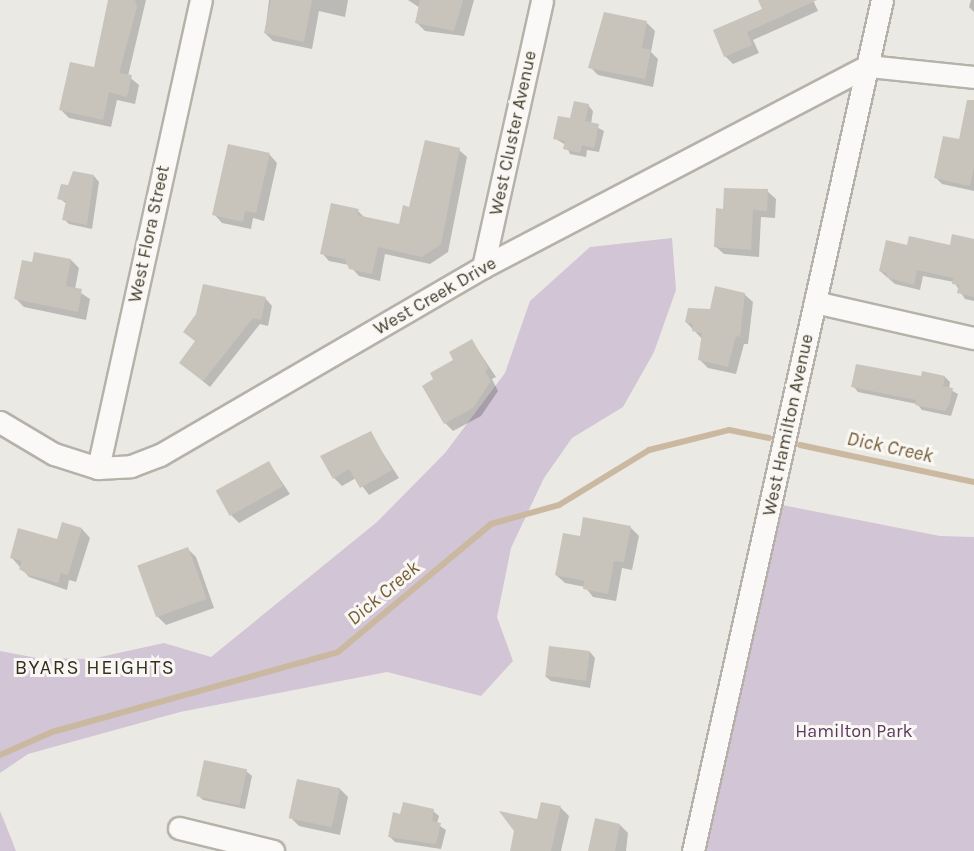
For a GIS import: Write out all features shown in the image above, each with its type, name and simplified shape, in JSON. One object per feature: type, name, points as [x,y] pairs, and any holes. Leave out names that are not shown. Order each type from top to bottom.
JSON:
[{"type":"street","name":"West Flora Street","points":[[98,468],[201,0]]},
{"type":"street","name":"West Cluster Avenue","points":[[483,267],[542,0]]},
{"type":"street","name":"West Hamilton Avenue","points":[[693,851],[882,0]]},
{"type":"street","name":"West Creek Drive","points":[[0,422],[54,454],[98,468],[131,466],[160,455],[483,267],[868,66]]},
{"type":"street","points":[[868,66],[974,77]]},
{"type":"street","points":[[815,302],[974,338]]},
{"type":"street","points":[[179,828],[273,851]]},
{"type":"green space","points":[[672,238],[676,290],[654,352],[623,407],[572,438],[544,478],[511,548],[497,617],[513,661],[481,696],[387,672],[180,712],[28,754],[0,773],[0,651],[37,658],[91,659],[164,643],[211,657],[377,522],[445,453],[505,373],[530,301],[590,247]]},
{"type":"green space","name":"Hamilton Park","points":[[782,505],[940,536],[974,537],[974,851],[706,851]]},
{"type":"green space","points":[[0,811],[11,838],[16,851],[0,851]]},
{"type":"building","points":[[108,0],[135,0],[137,7],[119,73],[132,75],[127,97],[109,92],[103,120],[59,110],[70,62],[94,67]]},
{"type":"building","points":[[271,0],[312,0],[304,42],[264,33]]},
{"type":"building","points":[[420,0],[463,0],[454,31],[415,23]]},
{"type":"building","points":[[758,0],[817,0],[747,32],[752,45],[724,57],[713,30],[762,9]]},
{"type":"building","points":[[604,12],[647,21],[642,48],[651,50],[645,79],[588,68]]},
{"type":"building","points":[[967,100],[974,100],[974,167],[970,186],[934,178],[943,136],[959,139]]},
{"type":"building","points":[[574,101],[589,104],[585,121],[599,124],[594,148],[582,145],[580,153],[563,149],[565,141],[553,139],[558,116],[570,118]]},
{"type":"building","points":[[425,140],[460,148],[441,244],[422,257],[378,247],[372,274],[349,269],[345,259],[320,254],[331,203],[359,209],[357,215],[399,224],[403,205],[409,207]]},
{"type":"building","points":[[228,144],[270,153],[256,213],[245,211],[243,222],[212,215]]},
{"type":"building","points":[[73,171],[94,175],[87,225],[62,220],[66,201],[57,199],[61,184],[68,185]]},
{"type":"building","points":[[724,188],[768,189],[767,211],[753,210],[751,250],[714,247],[716,208],[723,209]]},
{"type":"building","points":[[952,234],[974,239],[974,297],[957,293],[959,285],[952,284],[953,278],[917,270],[914,285],[886,277],[887,273],[879,271],[886,240],[907,245],[909,236],[950,245]]},
{"type":"building","points":[[34,252],[71,259],[66,286],[82,289],[78,312],[14,299],[22,260],[32,262]]},
{"type":"building","points":[[203,284],[266,297],[261,320],[253,318],[203,381],[179,363],[195,341],[183,332],[196,314]]},
{"type":"building","points":[[715,286],[745,293],[740,337],[736,336],[728,367],[698,360],[702,333],[692,331],[693,324],[685,322],[688,308],[710,309]]},
{"type":"building","points":[[472,339],[488,368],[485,371],[491,381],[473,408],[444,424],[422,386],[433,379],[430,373],[453,360],[449,352]]},
{"type":"building","points":[[856,364],[921,376],[922,371],[945,376],[943,386],[953,388],[949,405],[945,411],[915,405],[916,400],[851,387]]},
{"type":"building","points":[[371,431],[392,470],[360,488],[349,469],[333,479],[320,456]]},
{"type":"building","points":[[269,461],[283,486],[230,516],[216,491]]},
{"type":"building","points":[[583,517],[631,526],[624,562],[614,561],[608,594],[583,589],[584,581],[555,575],[563,533],[580,536]]},
{"type":"building","points":[[62,522],[82,528],[68,575],[61,573],[58,583],[29,575],[19,569],[22,561],[10,558],[18,528],[57,539]]},
{"type":"building","points":[[188,547],[207,599],[156,617],[137,565]]},
{"type":"building","points":[[549,646],[590,651],[586,681],[545,676]]},
{"type":"building","points":[[204,760],[247,769],[239,805],[196,796]]},
{"type":"building","points":[[297,779],[340,788],[332,827],[289,818]]},
{"type":"building","points":[[403,802],[434,809],[432,821],[441,823],[436,844],[388,837],[393,812],[400,814]]},
{"type":"building","points":[[541,802],[561,806],[551,851],[510,851],[514,831],[499,811],[537,819]]},
{"type":"building","points":[[595,818],[620,824],[615,851],[588,851]]},
{"type":"waterway","name":"Dick Creek","points":[[0,755],[52,732],[338,652],[491,524],[559,505],[649,450],[729,430],[769,438]]},
{"type":"waterway","name":"Dick Creek","points":[[800,445],[974,482]]},
{"type":"district","name":"BYARS HEIGHTS","points":[[95,667]]}]
